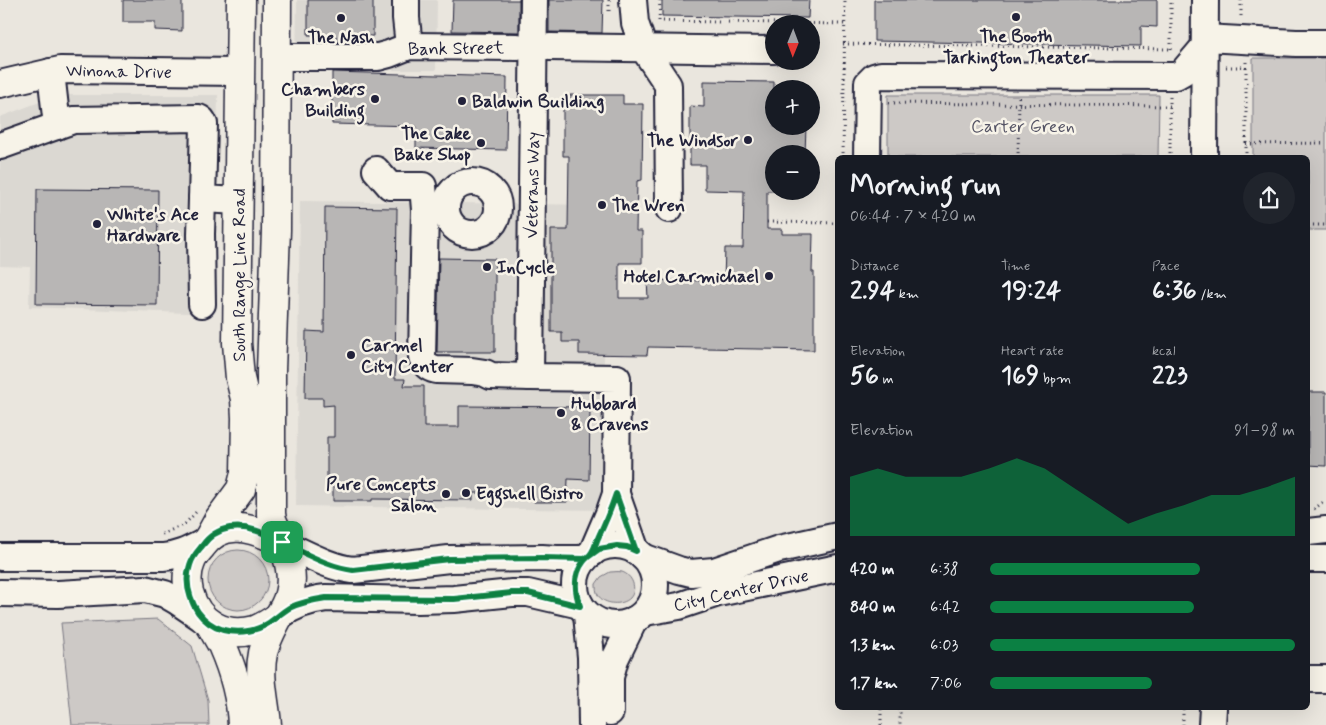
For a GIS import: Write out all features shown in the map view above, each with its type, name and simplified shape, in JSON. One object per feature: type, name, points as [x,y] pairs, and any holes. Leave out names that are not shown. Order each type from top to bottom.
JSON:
[{"type":"main road","name":"South Range Line Road","points":[[206,540],[241,489],[245,469],[245,399],[240,378],[237,343],[241,0]]},
{"type":"main road","name":"South Range Line Road","points":[[277,0],[276,230],[271,371],[271,496],[272,520],[282,542]]},
{"type":"main road","points":[[242,725],[232,670],[220,643],[192,602],[188,588],[190,563],[206,540],[223,530],[240,528],[256,530],[282,542],[291,569],[292,584],[289,596],[266,642],[263,654],[260,674],[267,725]]},
{"type":"main road","points":[[206,621],[225,630],[243,632],[260,628],[278,616]]},
{"type":"street","points":[[406,0],[409,46]]},
{"type":"street","name":"Veterans Way","points":[[530,377],[534,0]]},
{"type":"street","points":[[633,0],[635,24],[644,49],[668,85],[669,208]]},
{"type":"street","points":[[1204,155],[1205,0]]},
{"type":"street","points":[[1205,42],[1326,43]]},
{"type":"street","points":[[867,155],[868,84],[874,77],[882,74],[1176,76],[1183,72],[1205,42]]},
{"type":"street","name":"Bank Street","points":[[277,57],[378,57],[409,46],[518,47]]},
{"type":"street","points":[[550,48],[765,50]]},
{"type":"street","name":"Winona Drive","points":[[0,84],[60,70],[240,72]]},
{"type":"street","points":[[51,72],[57,126]]},
{"type":"street","points":[[0,146],[73,120],[199,118],[202,120],[204,124],[201,234],[202,304]]},
{"type":"street","points":[[376,170],[390,186],[423,186],[435,210],[448,220],[454,228],[463,233],[473,235],[483,233],[492,227],[497,218],[499,208],[497,198],[491,189],[482,184],[471,182],[461,184],[453,190],[447,199],[435,210],[422,357],[424,363],[431,369],[436,370],[472,371],[491,376],[617,378],[616,494],[610,511],[588,556],[580,567],[576,576],[575,586],[576,595],[584,610],[591,657],[592,725]]},
{"type":"street","points":[[202,200],[239,201]]},
{"type":"street","points":[[499,208],[532,208]]},
{"type":"street","points":[[201,234],[238,242]]},
{"type":"street","points":[[610,725],[610,677],[615,659],[639,616],[652,601],[655,590],[654,578],[650,567],[639,554],[616,494]]},
{"type":"street","points":[[1310,532],[1326,530]]},
{"type":"street","name":"City Center Drive","points":[[639,554],[691,573],[714,571],[779,550],[835,537]]},
{"type":"street","points":[[0,557],[172,557],[182,554],[206,540]]},
{"type":"street","points":[[282,542],[330,565],[353,570],[449,559],[588,556],[599,549],[617,546],[627,547],[639,554]]},
{"type":"street","points":[[1310,559],[1326,559]]},
{"type":"street","name":"City Center Drive","points":[[639,616],[679,606],[718,593],[835,569]]},
{"type":"street","points":[[0,594],[58,594],[145,589],[165,594],[177,600],[206,621]]},
{"type":"street","points":[[278,616],[299,604],[326,598],[454,599],[528,593],[584,610],[596,620],[609,625],[622,624],[639,616]]},
{"type":"street","points":[[1310,679],[1326,679]]},
{"type":"street","points":[[1212,725],[1213,710]]},
{"type":"path","points":[[660,0],[659,21],[844,24]]},
{"type":"path","points":[[843,155],[845,0]]},
{"type":"path","points":[[844,44],[1171,48]]},
{"type":"path","points":[[1246,62],[1246,155]]},
{"type":"path","points":[[1225,67],[1246,67]]},
{"type":"path","points":[[1018,155],[1019,76]]},
{"type":"path","points":[[882,103],[1170,106]]},
{"type":"path","points":[[1246,144],[1326,144]]},
{"type":"path","points":[[767,222],[835,223]]},
{"type":"path","points":[[1310,225],[1326,225]]},
{"type":"path","points":[[1310,509],[1314,509],[1326,500]]},
{"type":"path","points":[[160,534],[185,524],[198,509]]},
{"type":"path","points":[[880,725],[881,710]]},
{"type":"path","points":[[899,710],[900,725]]},
{"type":"path","points":[[1183,710],[1183,725]]},
{"type":"shaded area","points":[[297,0],[437,0],[436,70],[296,70]]},
{"type":"shaded area","points":[[58,95],[218,95],[214,314],[29,307],[30,267],[0,266],[0,117]]},
{"type":"shaded area","points":[[300,201],[606,205],[602,510],[296,506]]},
{"type":"green space","points":[[1253,58],[1326,58],[1326,230],[1310,230],[1310,155],[1253,155]]},
{"type":"green space","name":"Carter Green","points":[[888,95],[1159,95],[1158,155],[888,155]]},
{"type":"green space","points":[[232,550],[244,550],[255,555],[263,563],[268,574],[266,592],[255,605],[244,610],[232,610],[221,605],[213,597],[208,586],[208,574],[213,563],[221,555]]},
{"type":"green space","points":[[610,572],[622,572],[631,579],[634,591],[627,601],[613,603],[604,601],[598,595],[596,584],[601,577]]},
{"type":"green space","points":[[158,619],[192,646],[208,700],[209,725],[72,725],[61,623]]},
{"type":"building","points":[[123,0],[182,0],[182,31],[155,30],[155,22],[123,22]]},
{"type":"building","name":"The Nash","points":[[308,0],[373,0],[373,36],[355,36],[355,42],[336,42],[336,36],[308,35]]},
{"type":"building","points":[[453,0],[519,0],[519,32],[452,31]]},
{"type":"building","points":[[549,0],[603,0],[602,33],[549,32]]},
{"type":"building","points":[[662,0],[809,0],[808,15],[765,15],[765,17],[662,16]]},
{"type":"building","name":"The Booth Tarkington Theater","points":[[874,0],[1157,0],[1157,27],[1141,26],[1141,46],[874,41]]},
{"type":"building","points":[[332,72],[507,77],[506,150],[416,148],[416,126],[332,124]]},
{"type":"building","points":[[704,81],[765,82],[765,135],[806,135],[805,145],[765,145],[765,200],[767,200],[767,229],[782,229],[782,234],[813,234],[814,350],[648,347],[647,355],[579,354],[579,342],[562,342],[562,332],[551,332],[551,230],[568,230],[569,156],[563,156],[563,102],[570,102],[570,95],[623,95],[623,104],[643,104],[642,180],[637,181],[636,231],[642,231],[642,263],[619,263],[619,298],[648,298],[647,280],[724,281],[725,248],[743,248],[744,191],[705,190],[705,165],[690,165],[690,106],[704,107]]},
{"type":"building","name":"White's Ace Hardware","points":[[37,189],[158,190],[157,305],[36,304]]},
{"type":"building","name":"Carmel City Center","points":[[325,207],[397,208],[395,379],[405,379],[404,386],[424,386],[424,427],[459,427],[459,406],[590,407],[589,480],[568,479],[567,502],[534,502],[534,493],[473,493],[473,500],[372,499],[372,501],[333,501],[333,478],[327,478],[327,437],[334,437],[334,405],[323,406],[323,398],[305,398],[306,331],[324,332]]},
{"type":"building","name":"Carmel City Center","points":[[439,258],[495,259],[495,352],[437,352]]},
{"type":"building","points":[[1310,392],[1326,392],[1326,466],[1310,465]]},
{"type":"place","name":"The Booth Tarkington Theater","points":[[1016,17]]},
{"type":"place","name":"The Nash","points":[[341,18]]},
{"type":"place","name":"Chambers Building","points":[[375,99]]},
{"type":"place","name":"Baldwin Building","points":[[462,101]]},
{"type":"place","name":"The Windsor","points":[[748,140]]},
{"type":"place","name":"The Cake Bake Shop","points":[[481,143]]},
{"type":"place","name":"The Wren","points":[[602,205]]},
{"type":"place","name":"White's Ace Hardware","points":[[97,224]]},
{"type":"place","name":"InCycle","points":[[487,267]]},
{"type":"place","name":"Hotel Carmichael","points":[[769,276]]},
{"type":"place","name":"Carmel City Center","points":[[351,355]]},
{"type":"place","name":"Hubbard & Cravens","points":[[561,413]]},
{"type":"place","name":"Eggshell Bistro","points":[[466,493]]},
{"type":"place","name":"Pure Concepts Salon","points":[[446,494]]},
{"type":"route","points":[[282,542],[248,528],[223,530],[208,539],[195,554],[188,570],[188,588],[192,602],[202,618],[210,624],[225,630],[243,632],[260,628],[299,604],[326,598],[418,600],[528,593],[580,606],[576,595],[576,576],[585,559],[592,553],[616,494],[636,551],[627,547],[608,546],[599,549],[585,559],[449,559],[353,570],[330,565],[282,542]]}]
